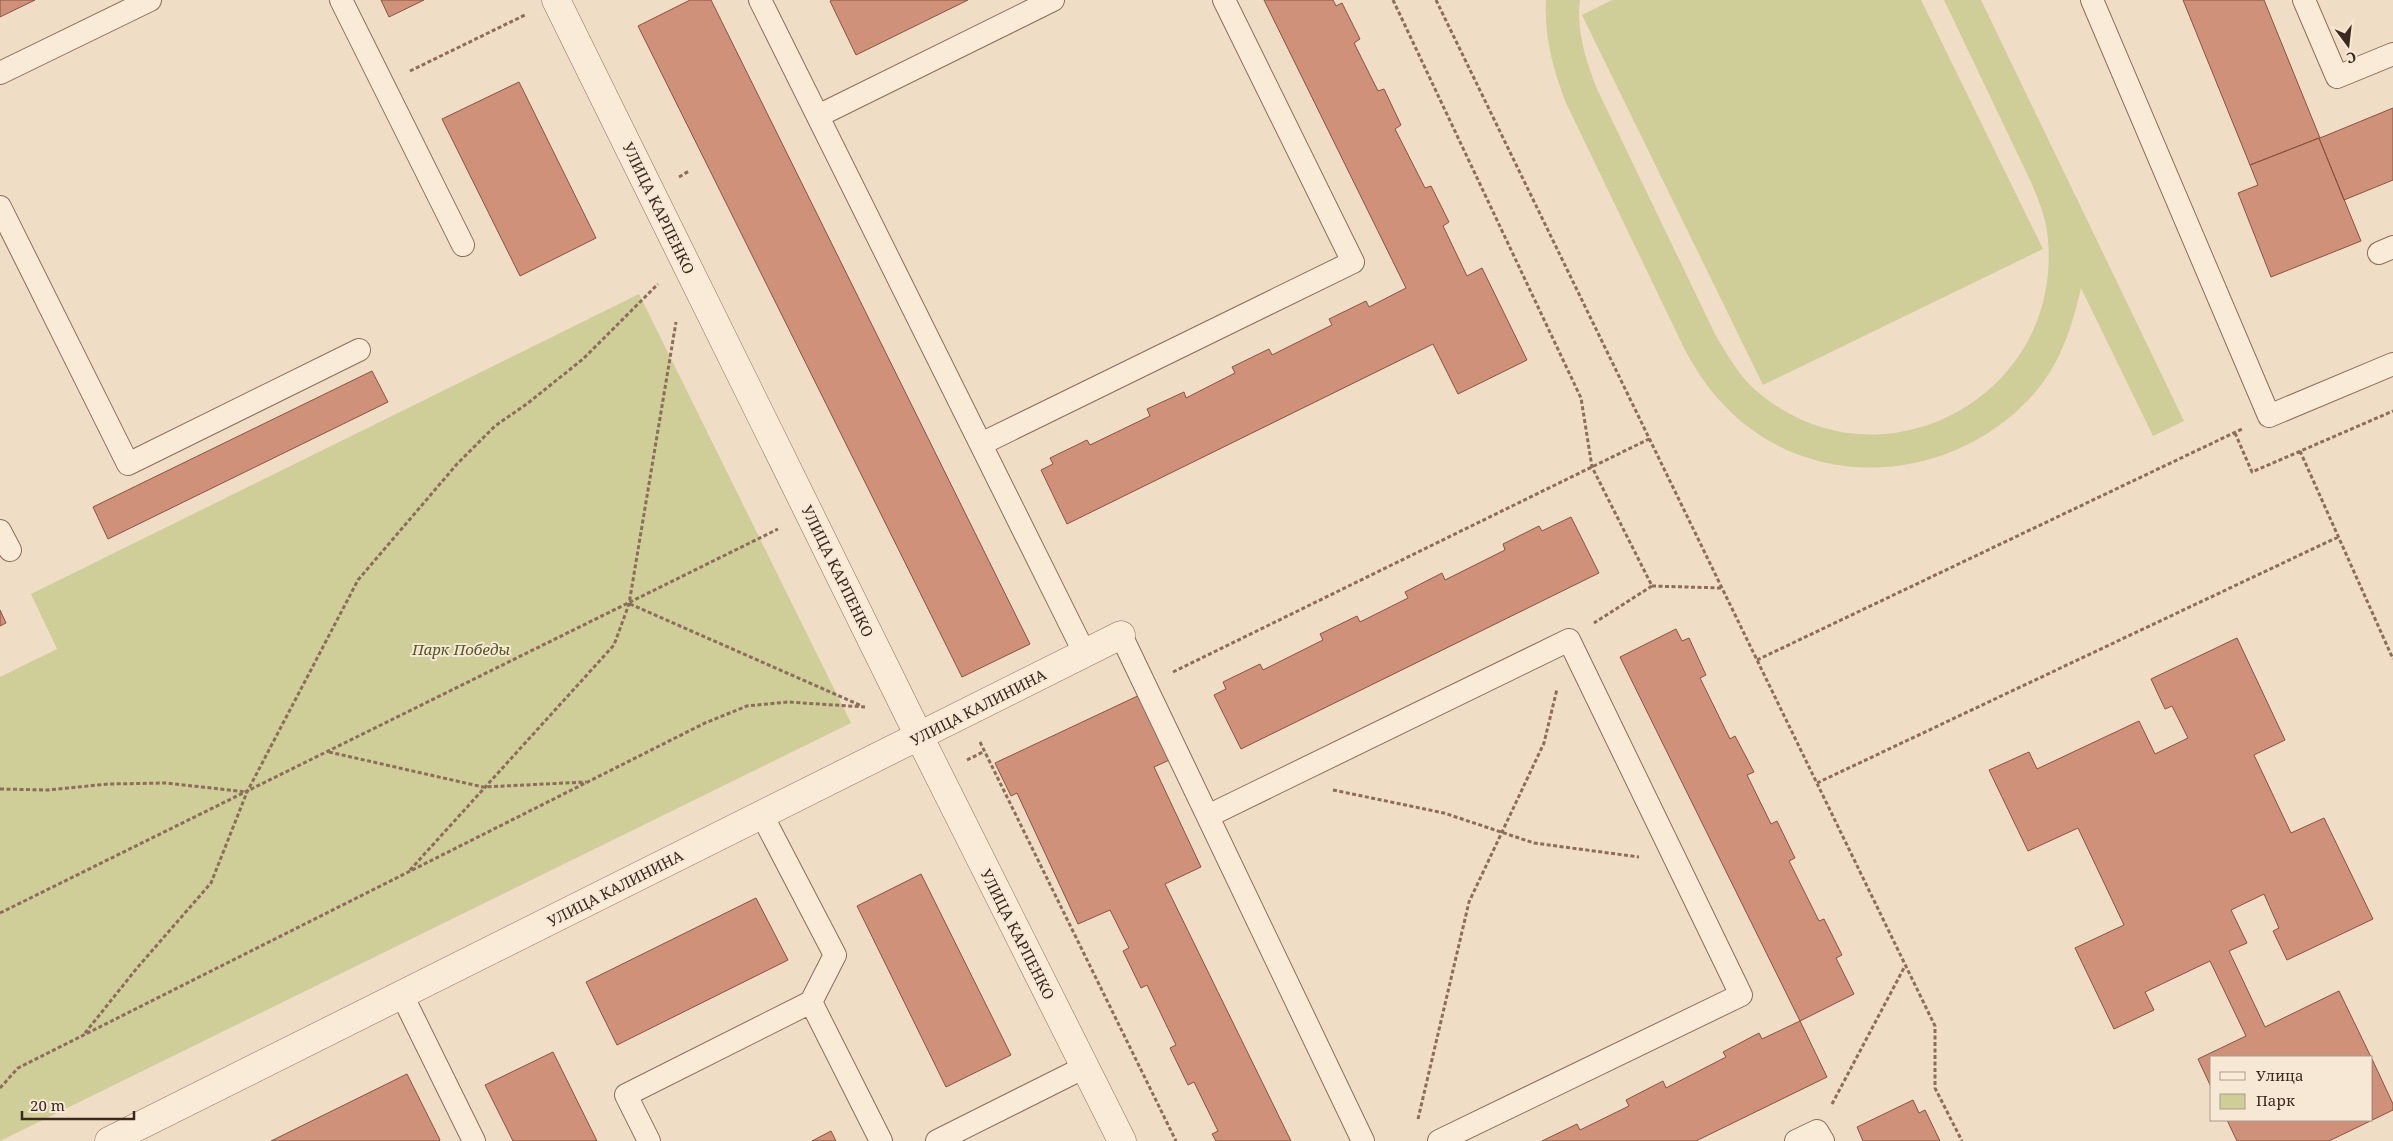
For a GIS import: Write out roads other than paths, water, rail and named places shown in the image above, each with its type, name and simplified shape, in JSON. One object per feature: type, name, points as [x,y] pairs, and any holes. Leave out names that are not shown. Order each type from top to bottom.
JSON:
[{"type":"street","name":"УЛИЦА КАРПЕНКО","points":[[556,0],[919,736],[1122,1141]]},
{"type":"street","name":"УЛИЦА КАЛИНИНА","points":[[109,1141],[1122,635]]},
{"type":"lane","points":[[0,73],[150,0]]},
{"type":"lane","points":[[341,0],[463,245]]},
{"type":"lane","points":[[760,0],[1085,654]]},
{"type":"lane","points":[[818,116],[1053,0]]},
{"type":"lane","points":[[981,444],[1353,262],[1224,0]]},
{"type":"lane","points":[[2092,0],[2269,416],[2393,364]]},
{"type":"lane","points":[[2304,0],[2337,78],[2393,54]]},
{"type":"lane","points":[[0,207],[128,464],[359,350]]},
{"type":"lane","points":[[1122,635],[1363,1141]]},
{"type":"lane","points":[[1208,816],[1569,640],[1741,994],[1439,1141]]},
{"type":"lane","points":[[649,1141],[626,1095],[811,1002],[835,955],[762,815]]},
{"type":"lane","points":[[402,995],[474,1141]]},
{"type":"lane","points":[[811,1002],[881,1141]]},
{"type":"lane","points":[[936,1141],[1085,1066]]},
{"type":"lane","points":[[1796,1141],[1820,1136]]},
{"type":"park label","name":"Парк Победы","points":[[461,649]]}]
